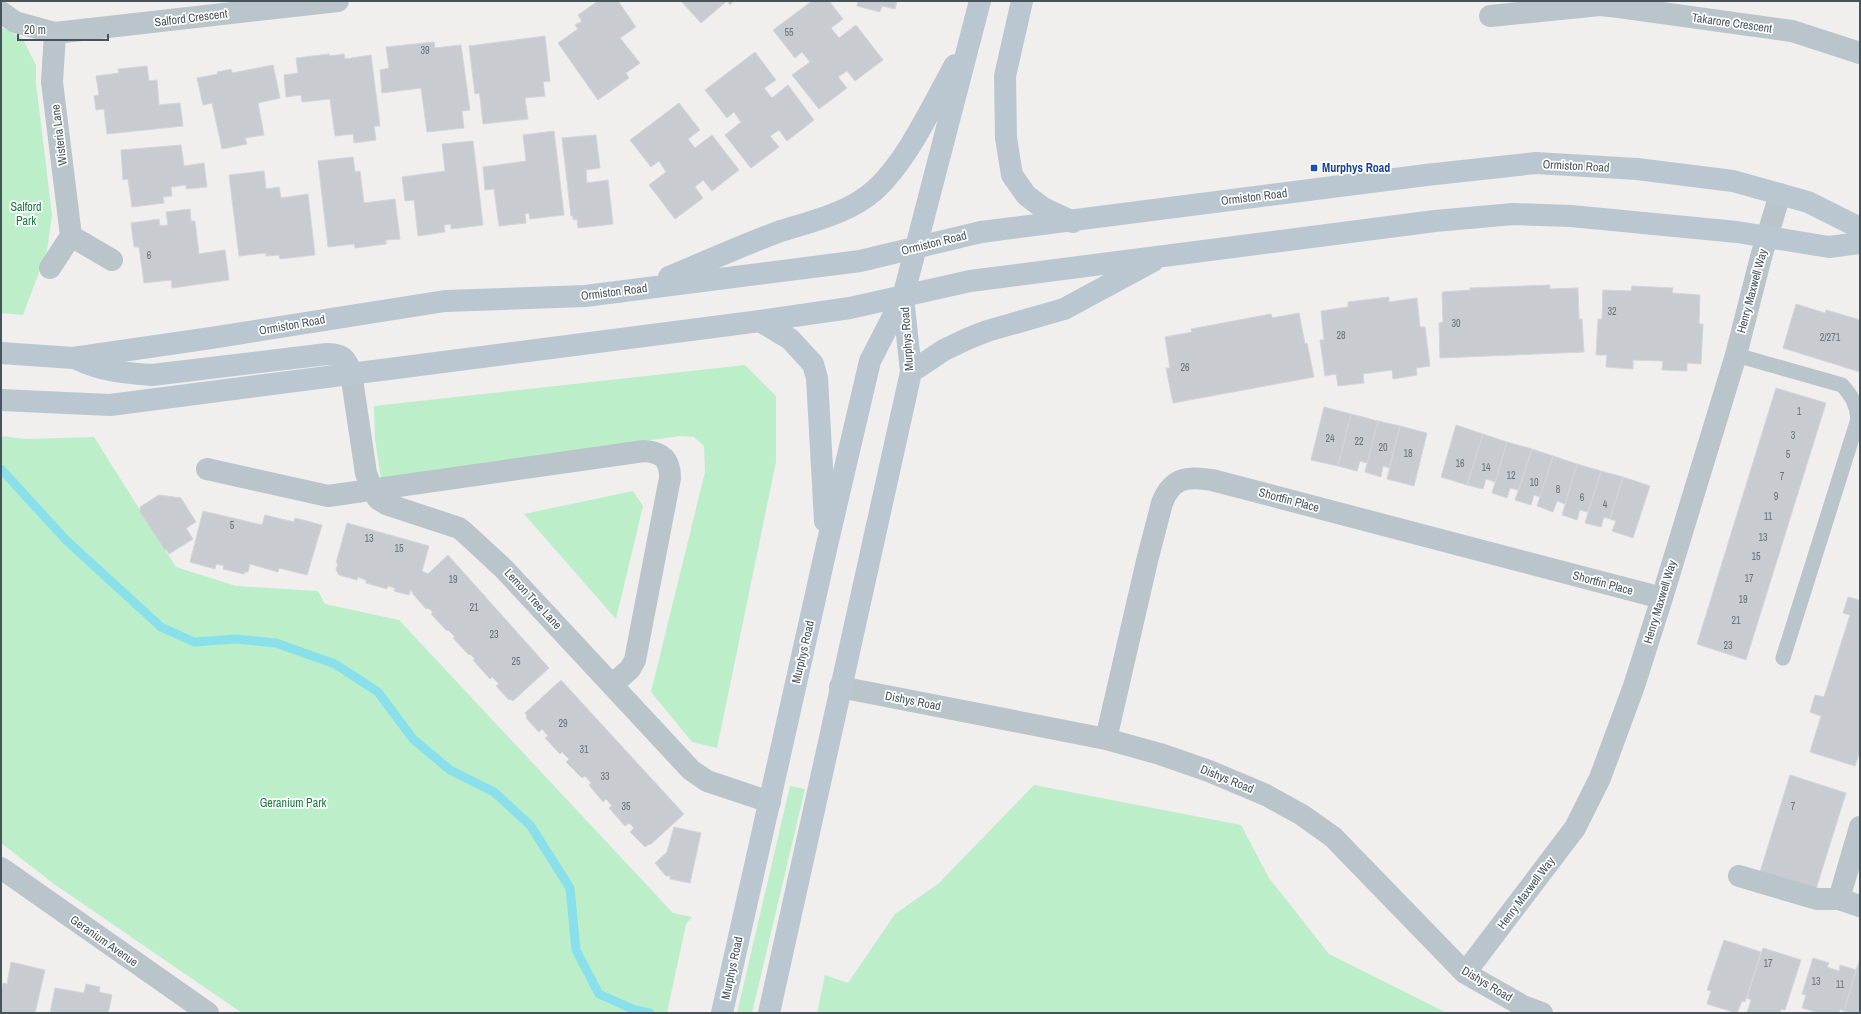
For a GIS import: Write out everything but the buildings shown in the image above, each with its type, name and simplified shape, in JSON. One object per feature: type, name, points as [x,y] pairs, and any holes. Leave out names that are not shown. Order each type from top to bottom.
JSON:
[{"type":"main road","name":"Murphys Road","points":[[722,1013],[870,360],[903,297],[980,1]]},
{"type":"main road","points":[[1022,1],[1005,76],[1006,138],[1012,175],[1026,195],[1042,208],[1073,222]]},
{"type":"main road","points":[[640,289],[778,233],[844,210],[876,190],[894,168],[908,147],[970,36]]},
{"type":"main road","name":"Ormiston Road","points":[[1,353],[73,358],[445,301],[585,296],[860,261],[981,232],[1073,222],[1426,175],[1536,163],[1637,169],[1733,182],[1808,202],[1860,228]]},
{"type":"main road","points":[[7,401],[110,405],[760,321],[850,308],[970,281],[1166,254],[1435,221],[1513,214],[1571,216],[1737,232],[1829,247],[1860,243]]},
{"type":"main road","points":[[910,372],[944,350],[967,339],[987,331],[1064,309],[1166,254]]},
{"type":"main road","name":"Murphys Road","points":[[769,1013],[910,372],[903,297]]},
{"type":"main road","points":[[760,321],[790,340],[813,364],[817,378],[827,545]]},
{"type":"main road","points":[[73,358],[96,368],[124,373],[152,375],[327,354],[339,354],[346,360],[351,373]]},
{"type":"street","name":"Salford Crescent","points":[[1,12],[15,22],[55,34],[338,1]]},
{"type":"street","name":"Takarore Crescent","points":[[1490,16],[1601,3],[1792,32],[1860,53]]},
{"type":"street","name":"Wisteria Lane","points":[[55,34],[52,82],[71,236]]},
{"type":"street","name":"Henry Maxwell Way","points":[[1465,974],[1575,828],[1600,778],[1634,686],[1662,598],[1736,354],[1780,194]]},
{"type":"street","points":[[50,268],[71,236],[112,260]]},
{"type":"street","name":"Lemon Tree Lane","points":[[351,373],[366,473],[372,490],[378,499],[386,504],[458,528],[464,532],[504,569],[691,770],[707,781],[770,802]]},
{"type":"street","points":[[207,469],[328,496],[644,451],[654,452],[663,457],[668,464],[670,478],[635,660],[630,668],[612,685]]},
{"type":"street","name":"Shortfin Place","points":[[1106,739],[1147,561],[1162,503],[1172,485],[1181,480],[1195,477],[1212,480],[1662,598]]},
{"type":"street","name":"Dishys Road","points":[[840,687],[1106,739],[1160,754],[1209,771],[1266,795],[1302,815],[1333,836],[1465,974],[1523,1006],[1542,1013]]},
{"type":"street","points":[[1839,899],[1860,827]]},
{"type":"street","name":"Geranium Avenue","points":[[2,871],[208,1013]]},
{"type":"street","points":[[1739,876],[1816,899],[1839,899],[1860,906]]},
{"type":"lane","points":[[1736,354],[1842,385],[1850,393],[1857,407],[1858,419],[1783,658]]},
{"type":"green space","name":"Salford Park","points":[[1,27],[22,38],[36,65],[36,83],[52,215],[47,251],[23,315],[1,313]]},
{"type":"green space","points":[[745,365],[776,396],[776,462],[717,748],[692,742],[651,692],[705,472],[704,446],[694,437],[680,436],[381,479],[375,439],[374,406]]},
{"type":"green space","name":"Geranium Park","points":[[1,436],[25,439],[94,437],[176,567],[236,586],[318,591],[325,604],[399,620],[673,913],[692,917],[686,924],[667,1013],[242,1013],[54,884],[1,843]]},
{"type":"green space","points":[[633,491],[643,506],[616,619],[524,514]]},
{"type":"green space","points":[[1034,785],[1241,825],[1269,878],[1329,954],[1447,1013],[817,1013],[825,975],[848,983],[895,914],[938,884]]},
{"type":"green space","points":[[790,786],[805,789],[752,1013],[737,1013]]},
{"type":"waterway","points":[[1,469],[66,540],[161,627],[194,642],[236,639],[276,643],[335,664],[378,692],[413,739],[450,770],[494,792],[530,825],[570,888],[576,950],[599,994],[635,1010],[650,1013]]},
{"type":"place","name":"Murphys Road","points":[[1314,168]]}]
